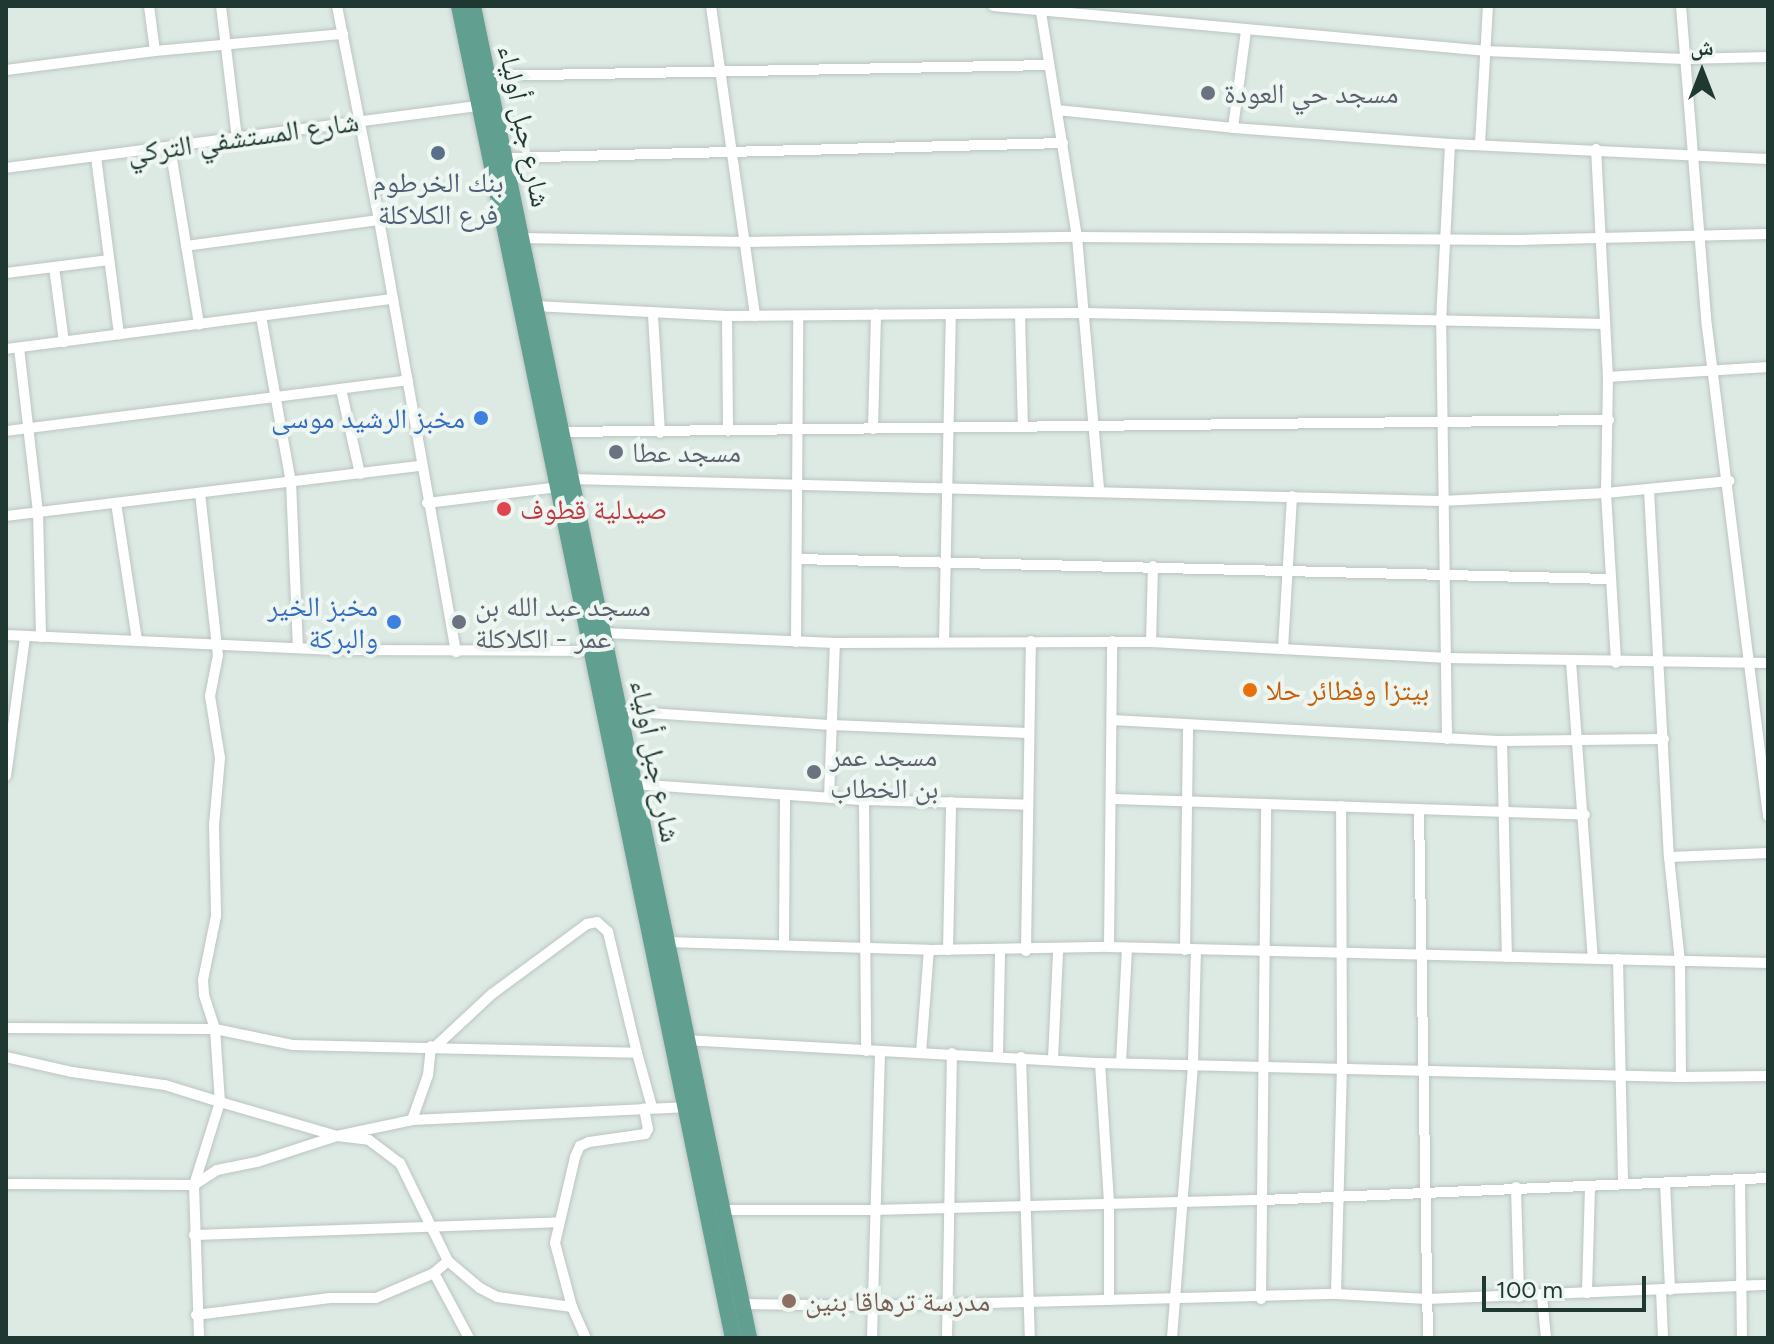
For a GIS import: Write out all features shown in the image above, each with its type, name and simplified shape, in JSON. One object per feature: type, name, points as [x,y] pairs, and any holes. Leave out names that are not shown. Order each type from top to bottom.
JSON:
[{"type":"main road","name":"شارع جبل أولياء","points":[[459,6],[601,644],[685,1107],[733,1338]]},
{"type":"main road","name":"شارع جبل أولياء","points":[[473,6],[561,432],[566,483]]},
{"type":"main road","name":"شارع جبل أولياء","points":[[601,644],[619,711],[749,1338]]},
{"type":"street","points":[[149,6],[155,51]]},
{"type":"street","points":[[221,6],[237,138]]},
{"type":"street","points":[[337,6],[361,121],[408,380],[420,466],[456,652]]},
{"type":"street","points":[[711,6],[755,316]]},
{"type":"street","points":[[993,6],[1485,51],[1684,59],[1768,57]]},
{"type":"street","points":[[1480,144],[1488,6]]},
{"type":"street","points":[[1681,6],[1691,153],[1713,370],[1764,763],[1768,816]]},
{"type":"street","points":[[1041,8],[1077,237],[1099,491]]},
{"type":"street","points":[[1233,128],[1246,31]]},
{"type":"street","points":[[6,70],[155,51],[343,34]]},
{"type":"street","points":[[487,76],[1049,65]]},
{"type":"street","name":"شارع المستشفي التركي","points":[[6,168],[480,106]]},
{"type":"street","points":[[1057,110],[1233,128],[1450,144],[1768,159]]},
{"type":"street","points":[[505,158],[1063,143]]},
{"type":"street","points":[[1447,739],[1442,576],[1444,421],[1441,322],[1450,144]]},
{"type":"street","points":[[170,147],[199,325]]},
{"type":"street","points":[[1596,149],[1608,377],[1606,493],[1616,663]]},
{"type":"street","points":[[96,157],[119,335]]},
{"type":"street","points":[[186,246],[379,220]]},
{"type":"street","points":[[521,238],[743,242],[1077,237],[1445,239],[1768,234]]},
{"type":"street","points":[[6,273],[109,260]]},
{"type":"street","points":[[54,267],[64,342]]},
{"type":"street","points":[[6,349],[393,299]]},
{"type":"street","points":[[535,306],[653,315],[1084,313],[1605,324]]},
{"type":"street","points":[[873,429],[876,314]]},
{"type":"street","points":[[944,642],[946,428],[951,314]]},
{"type":"street","points":[[1020,314],[1023,427]]},
{"type":"street","points":[[653,315],[660,433]]},
{"type":"street","points":[[261,316],[291,482],[298,646]]},
{"type":"street","points":[[727,316],[728,431]]},
{"type":"street","points":[[796,642],[798,316]]},
{"type":"street","points":[[19,348],[38,512],[41,637]]},
{"type":"street","points":[[1608,377],[1768,367]]},
{"type":"street","points":[[6,431],[408,380]]},
{"type":"street","points":[[341,389],[360,474]]},
{"type":"street","points":[[561,432],[1609,420]]},
{"type":"street","points":[[6,516],[420,466]]},
{"type":"street","points":[[427,503],[566,483],[946,486],[1441,501],[1606,493],[1729,481]]},
{"type":"street","points":[[1649,490],[1669,857],[1680,961],[1681,1077]]},
{"type":"street","points":[[199,1338],[194,1185],[220,1102],[215,1029],[204,995],[203,980],[212,947],[218,890],[214,825],[220,758],[210,696],[217,664],[217,644],[200,493]]},
{"type":"street","points":[[1283,648],[1292,496]]},
{"type":"street","points":[[116,503],[137,640]]},
{"type":"street","points":[[797,559],[1611,579]]},
{"type":"street","points":[[1151,642],[1153,566]]},
{"type":"street","points":[[6,635],[456,652],[601,644],[1112,641],[1444,658],[1768,663]]},
{"type":"street","points":[[7,770],[25,637]]},
{"type":"street","points":[[1026,951],[1031,641]]},
{"type":"street","points":[[1109,947],[1112,641]]},
{"type":"street","points":[[829,797],[835,643]]},
{"type":"street","points":[[1571,661],[1585,815],[1593,958]]},
{"type":"street","points":[[619,711],[832,725],[1029,733]]},
{"type":"street","points":[[1112,720],[1502,741],[1664,739]]},
{"type":"street","points":[[1172,1338],[1180,1201],[1193,1063],[1188,725]]},
{"type":"street","points":[[1502,741],[1507,957]]},
{"type":"street","points":[[633,784],[864,800],[1028,805]]},
{"type":"street","points":[[784,944],[785,795]]},
{"type":"street","points":[[1112,799],[1585,815]]},
{"type":"street","points":[[864,800],[866,1051]]},
{"type":"street","points":[[948,950],[951,802]]},
{"type":"street","points":[[1261,1299],[1266,804]]},
{"type":"street","points":[[1336,1294],[1342,1066],[1341,806]]},
{"type":"street","points":[[1419,809],[1426,1070],[1428,1338]]},
{"type":"street","points":[[1669,857],[1768,853]]},
{"type":"street","points":[[412,1120],[428,1075],[434,1046],[492,994],[587,924],[597,922],[608,932],[648,1107],[648,1129],[645,1134],[600,1138],[580,1146],[558,1222],[557,1256],[572,1307],[586,1338]]},
{"type":"street","points":[[666,942],[1000,951],[1109,947],[1768,963]]},
{"type":"street","points":[[1121,1063],[1127,949]]},
{"type":"street","points":[[921,1053],[929,950]]},
{"type":"street","points":[[998,1056],[1000,951]]},
{"type":"street","points":[[1053,1059],[1058,951]]},
{"type":"street","points":[[1618,959],[1623,1184]]},
{"type":"street","points":[[6,1028],[215,1029],[293,1045],[637,1053]]},
{"type":"street","points":[[685,1040],[1100,1063],[1342,1066],[1619,1076],[1768,1076]]},
{"type":"street","points":[[872,1338],[873,1210],[880,1051]]},
{"type":"street","points":[[947,1338],[952,1053]]},
{"type":"street","points":[[6,1057],[72,1072],[165,1085],[337,1136],[369,1140],[400,1163],[448,1261],[480,1288],[497,1297],[572,1307]]},
{"type":"street","points":[[1021,1057],[1023,1205],[1030,1338]]},
{"type":"street","points":[[1100,1063],[1109,1204],[1109,1300]]},
{"type":"street","points":[[6,1184],[194,1185],[217,1170],[337,1136],[412,1120],[685,1107]]},
{"type":"street","points":[[722,1210],[873,1210],[1264,1200],[1768,1178]]},
{"type":"street","points":[[1740,1179],[1742,1338]]},
{"type":"street","points":[[1663,1338],[1665,1183]]},
{"type":"street","points":[[1587,1293],[1590,1186]]},
{"type":"street","points":[[1516,1187],[1519,1297]]},
{"type":"street","points":[[194,1235],[432,1224],[558,1222]]},
{"type":"street","points":[[196,1315],[330,1298],[376,1298],[434,1273],[448,1261]]},
{"type":"street","points":[[434,1273],[469,1338]]},
{"type":"street","points":[[742,1304],[872,1306],[1261,1299],[1336,1294],[1427,1299],[1768,1285]]},
{"type":"street","points":[[1542,1296],[1546,1338]]},
{"type":"place","name":"مسجد حي العودة","points":[[1208,93]]},
{"type":"place","name":"بنك الخرطوم فرع الكلاكلة","points":[[438,153]]},
{"type":"place","name":"مخبز الرشيد موسى","points":[[481,418]]},
{"type":"place","name":"مسجد عطا","points":[[616,452]]},
{"type":"place","name":"صيدلية قطوف","points":[[504,509]]},
{"type":"place","name":"مخبز الخير والبركة","points":[[394,622]]},
{"type":"place","name":"مسجد عبد الله بن عمر - الكلاكلة","points":[[459,622]]},
{"type":"place","name":"بيتزا وفطائر حلا","points":[[1250,690]]},
{"type":"place","name":"مسجد عمر بن الخطاب","points":[[814,772]]},
{"type":"place","name":"مدرسة ترهاقا بنين","points":[[789,1301]]}]
